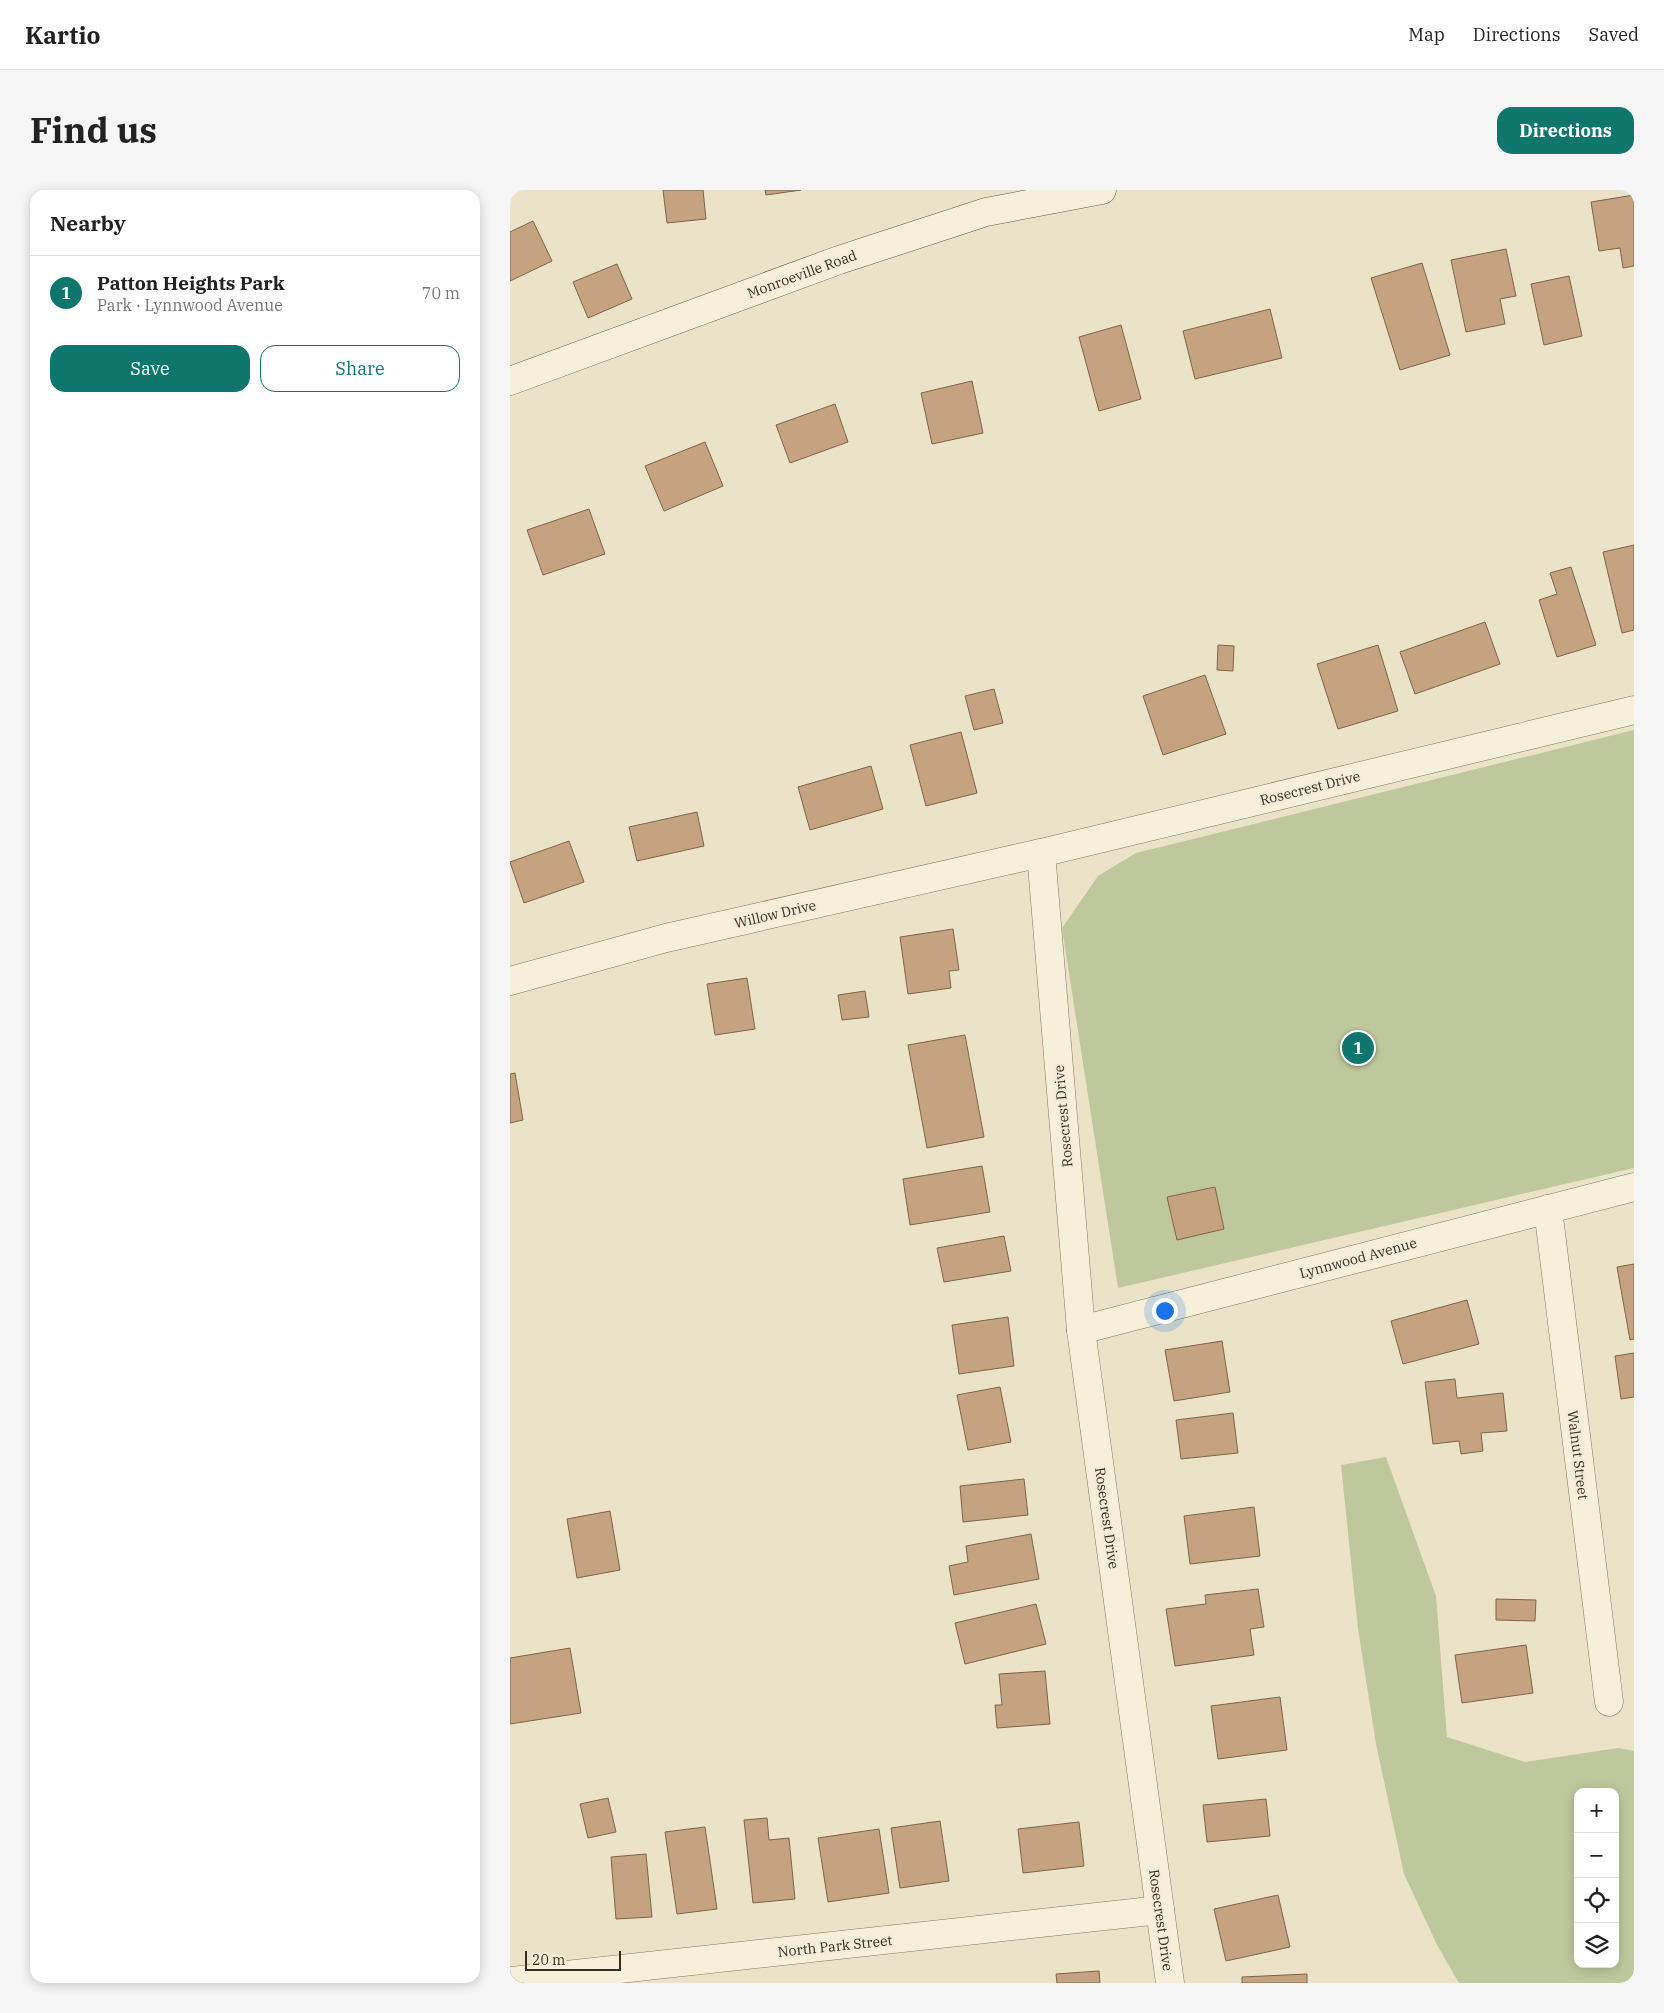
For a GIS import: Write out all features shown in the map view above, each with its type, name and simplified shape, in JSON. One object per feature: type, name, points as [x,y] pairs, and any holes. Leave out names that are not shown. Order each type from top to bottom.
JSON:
[{"type":"street","name":"Monroeville Road","points":[[510,381],[839,260],[986,212],[1102,190]]},
{"type":"street","name":"Rosecrest Drive","points":[[1170,1983],[1081,1330],[1041,853],[1634,710]]},
{"type":"street","name":"Willow Drive","points":[[510,981],[666,938],[1041,853]]},
{"type":"street","name":"Lynnwood Avenue","points":[[1081,1330],[1634,1187]]},
{"type":"street","name":"Walnut Street","points":[[1548,1209],[1609,1702]]},
{"type":"street","name":"North Park Street","points":[[510,1981],[1160,1910]]},
{"type":"green space","points":[[1634,730],[1634,1168],[1118,1288],[1062,928],[1098,876],[1136,853]]},
{"type":"green space","points":[[1386,1457],[1436,1596],[1447,1737],[1525,1762],[1618,1748],[1634,1751],[1634,1983],[1459,1983],[1437,1945],[1404,1874],[1376,1744],[1358,1629],[1341,1465]]},
{"type":"building","points":[[663,190],[703,190],[706,219],[667,223]]},
{"type":"building","points":[[765,190],[801,190],[766,195]]},
{"type":"building","points":[[1634,195],[1634,266],[1623,268],[1620,248],[1599,251],[1591,202]]},
{"type":"building","points":[[533,221],[552,261],[510,281],[510,232]]},
{"type":"building","points":[[1506,249],[1516,296],[1500,299],[1505,324],[1466,332],[1451,260]]},
{"type":"building","points":[[1422,263],[1450,355],[1400,370],[1371,278]]},
{"type":"building","points":[[617,264],[632,299],[588,318],[573,282]]},
{"type":"building","points":[[1569,276],[1582,336],[1544,345],[1531,284]]},
{"type":"building","points":[[1270,309],[1282,358],[1195,379],[1183,331]]},
{"type":"building","points":[[1121,325],[1141,399],[1099,411],[1079,337]]},
{"type":"building","points":[[972,381],[983,433],[932,444],[921,393]]},
{"type":"building","points":[[835,404],[848,442],[790,463],[776,425]]},
{"type":"building","points":[[705,442],[723,486],[664,511],[645,466]]},
{"type":"building","points":[[589,509],[605,554],[543,575],[527,530]]},
{"type":"building","points":[[1634,545],[1634,630],[1622,633],[1603,552]]},
{"type":"building","points":[[1571,567],[1596,645],[1557,657],[1539,600],[1557,594],[1550,573]]},
{"type":"building","points":[[1485,622],[1500,664],[1415,694],[1400,652]]},
{"type":"building","points":[[1218,645],[1234,646],[1233,671],[1217,670]]},
{"type":"building","points":[[1378,645],[1398,711],[1338,729],[1317,664]]},
{"type":"building","points":[[1205,675],[1226,734],[1163,755],[1143,696]]},
{"type":"building","points":[[994,689],[1003,723],[974,730],[965,696]]},
{"type":"building","points":[[961,732],[977,793],[926,806],[910,745]]},
{"type":"building","points":[[871,766],[883,809],[810,830],[798,787]]},
{"type":"building","points":[[697,812],[704,846],[637,861],[629,827]]},
{"type":"building","points":[[569,841],[584,882],[524,903],[510,862]]},
{"type":"building","points":[[953,929],[959,970],[949,971],[951,988],[908,994],[900,937]]},
{"type":"building","points":[[747,978],[755,1029],[715,1035],[707,984]]},
{"type":"building","points":[[865,991],[869,1017],[842,1020],[838,995]]},
{"type":"building","points":[[965,1035],[984,1137],[927,1148],[908,1045]]},
{"type":"building","points":[[515,1073],[523,1120],[510,1123],[510,1074]]},
{"type":"building","points":[[982,1166],[990,1212],[910,1225],[903,1179]]},
{"type":"building","points":[[1215,1187],[1224,1229],[1177,1240],[1167,1197]]},
{"type":"building","points":[[1004,1236],[1011,1271],[944,1282],[937,1248]]},
{"type":"building","points":[[1634,1264],[1634,1339],[1630,1340],[1617,1267]]},
{"type":"building","points":[[1467,1300],[1479,1344],[1403,1364],[1391,1321]]},
{"type":"building","points":[[1008,1317],[1014,1366],[959,1374],[952,1325]]},
{"type":"building","points":[[1222,1341],[1230,1392],[1174,1401],[1165,1350]]},
{"type":"building","points":[[1634,1353],[1634,1397],[1621,1399],[1615,1356]]},
{"type":"building","points":[[1455,1379],[1457,1398],[1503,1393],[1507,1431],[1481,1433],[1483,1451],[1461,1454],[1459,1441],[1433,1444],[1425,1382]]},
{"type":"building","points":[[1000,1387],[1011,1442],[968,1450],[957,1395]]},
{"type":"building","points":[[1233,1413],[1238,1453],[1181,1459],[1176,1420]]},
{"type":"building","points":[[1024,1479],[1028,1515],[963,1522],[960,1486]]},
{"type":"building","points":[[1254,1507],[1260,1556],[1190,1564],[1184,1516]]},
{"type":"building","points":[[610,1511],[620,1570],[577,1578],[567,1519]]},
{"type":"building","points":[[1031,1534],[1039,1579],[954,1595],[949,1566],[968,1562],[966,1546]]},
{"type":"building","points":[[1258,1589],[1264,1627],[1250,1629],[1254,1655],[1175,1666],[1166,1609],[1206,1604],[1205,1595]]},
{"type":"building","points":[[1496,1599],[1536,1600],[1535,1621],[1496,1620]]},
{"type":"building","points":[[1036,1604],[1046,1644],[965,1664],[955,1623]]},
{"type":"building","points":[[1526,1645],[1533,1693],[1462,1703],[1455,1655]]},
{"type":"building","points":[[570,1648],[581,1713],[510,1724],[510,1658]]},
{"type":"building","points":[[1045,1671],[1050,1724],[997,1728],[995,1705],[1002,1705],[999,1674]]},
{"type":"building","points":[[1280,1697],[1287,1750],[1218,1759],[1211,1706]]},
{"type":"building","points":[[608,1798],[616,1832],[588,1838],[580,1804]]},
{"type":"building","points":[[1266,1799],[1270,1836],[1207,1842],[1203,1805]]},
{"type":"building","points":[[767,1818],[769,1840],[789,1838],[795,1899],[753,1903],[744,1820]]},
{"type":"building","points":[[940,1821],[949,1881],[900,1888],[891,1828]]},
{"type":"building","points":[[1079,1822],[1084,1866],[1023,1873],[1018,1829]]},
{"type":"building","points":[[705,1827],[717,1909],[677,1914],[665,1832]]},
{"type":"building","points":[[879,1829],[889,1893],[828,1902],[818,1838]]},
{"type":"building","points":[[646,1854],[652,1917],[616,1919],[611,1857]]},
{"type":"building","points":[[1278,1895],[1290,1947],[1226,1961],[1214,1909]]},
{"type":"building","points":[[1099,1971],[1100,1983],[1057,1983],[1056,1974]]},
{"type":"building","points":[[1307,1974],[1307,1983],[1242,1983],[1242,1977]]},
{"type":"place","name":"Patton Heights Park","points":[[1358,1048]]}]
